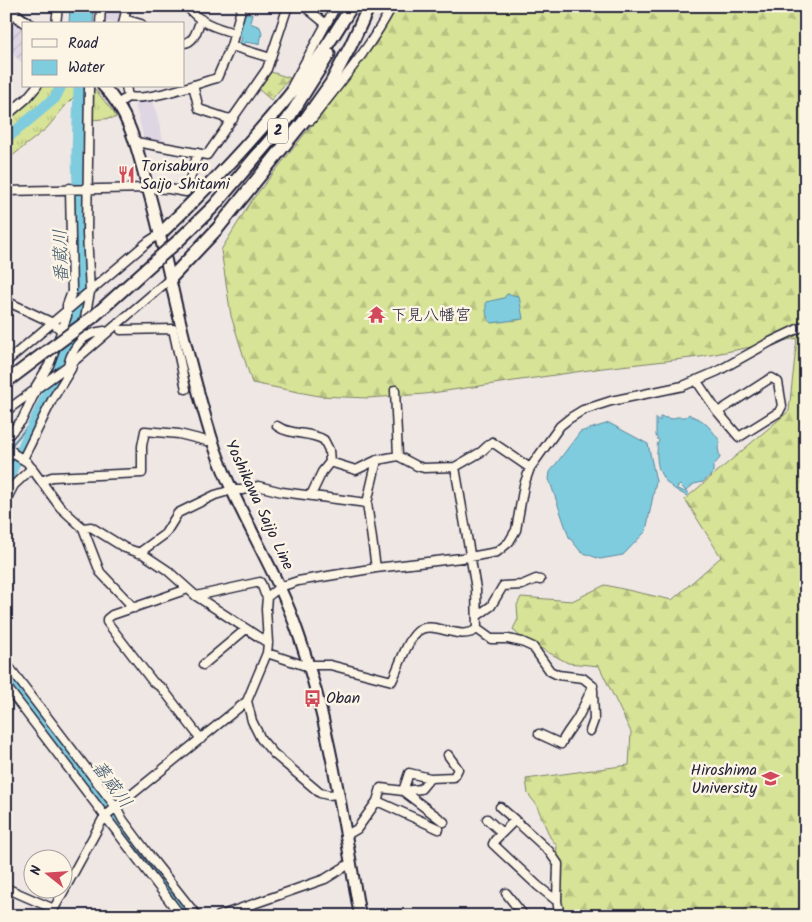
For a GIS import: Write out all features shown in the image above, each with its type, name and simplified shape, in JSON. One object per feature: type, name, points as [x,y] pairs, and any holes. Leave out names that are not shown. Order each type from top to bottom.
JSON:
[{"type":"highway","points":[[160,234],[216,180],[268,120],[319,57],[352,6]]},
{"type":"highway","name":"2","points":[[6,382],[93,317],[177,242],[214,206],[288,119],[359,6]]},
{"type":"highway","points":[[170,279],[218,228],[304,121],[331,83],[369,6]]},
{"type":"main road","points":[[6,8],[25,22]]},
{"type":"main road","name":"Yoshikawa Saijo Line","points":[[105,88],[118,104],[136,142],[170,279],[182,350],[212,439],[232,490],[280,587],[309,666],[321,711],[338,794],[360,916]]},
{"type":"street","points":[[56,22],[58,6]]},
{"type":"street","points":[[100,6],[100,22]]},
{"type":"street","points":[[123,22],[127,6]]},
{"type":"street","points":[[187,6],[193,15],[218,28],[235,33]]},
{"type":"street","points":[[185,86],[217,78],[231,46],[242,6]]},
{"type":"street","points":[[136,142],[207,155],[267,69],[288,6]]},
{"type":"street","points":[[304,6],[326,24]]},
{"type":"street","points":[[268,120],[289,91],[336,6]]},
{"type":"street","points":[[304,121],[310,122],[334,91],[381,26],[392,6]]},
{"type":"street","points":[[185,43],[193,40],[201,19]]},
{"type":"street","points":[[231,46],[271,58]]},
{"type":"street","points":[[193,85],[199,109],[233,119]]},
{"type":"street","points":[[6,116],[35,88]]},
{"type":"street","points":[[22,458],[52,400],[71,369],[70,355],[81,338],[90,292],[87,234],[89,88]]},
{"type":"street","points":[[126,88],[128,97]]},
{"type":"street","points":[[118,104],[128,97],[153,95],[172,88]]},
{"type":"street","points":[[6,191],[70,188],[148,188],[186,192],[198,153]]},
{"type":"street","points":[[6,438],[22,420],[35,389],[49,365],[67,316],[67,305],[72,292],[70,188]]},
{"type":"street","points":[[6,362],[149,241],[160,234]]},
{"type":"street","points":[[6,411],[70,363],[170,279]]},
{"type":"street","points":[[6,301],[53,323],[62,331],[81,338],[104,331]]},
{"type":"street","points":[[267,597],[280,587],[298,581],[376,568],[497,552],[504,548],[513,536],[518,524],[524,485],[530,468],[560,426],[576,413],[610,401],[683,386],[718,371],[770,342],[806,325]]},
{"type":"street","points":[[121,330],[173,329],[182,350],[186,389]]},
{"type":"street","points":[[696,380],[718,412],[739,437],[779,412],[782,406],[778,382],[772,378],[768,379],[718,412]]},
{"type":"street","points":[[395,390],[398,456]]},
{"type":"street","points":[[277,426],[288,431],[309,434],[324,440],[329,450],[330,462],[322,472],[311,495]]},
{"type":"street","points":[[41,481],[52,477],[142,474],[142,446],[146,431],[178,434],[207,441],[212,439]]},
{"type":"street","points":[[330,462],[356,470],[377,460],[398,456],[424,468],[455,466],[481,452],[492,442],[530,468]]},
{"type":"street","points":[[6,462],[10,451],[22,458],[32,468],[60,507],[83,528],[98,569],[134,608]]},
{"type":"street","points":[[376,568],[367,503],[377,460]]},
{"type":"street","points":[[455,466],[476,589],[477,629]]},
{"type":"street","points":[[6,500],[14,485],[32,468]]},
{"type":"street","points":[[139,553],[165,534],[178,513],[215,495],[232,490],[243,490],[258,486],[282,492],[367,503]]},
{"type":"street","points":[[83,528],[91,527],[125,548],[143,554],[166,570],[196,596],[268,643]]},
{"type":"street","points":[[476,616],[491,606],[503,586],[522,585],[536,579],[540,580]]},
{"type":"street","points":[[6,888],[52,912],[105,817],[247,701],[266,653],[268,643],[267,597],[264,593],[263,585],[260,582],[196,596]]},
{"type":"street","points":[[188,589],[109,617],[107,622],[153,682],[162,688],[201,739]]},
{"type":"street","points":[[266,653],[309,666],[318,664],[330,665],[392,681],[411,640],[418,631],[432,628],[463,634],[471,633],[477,629]]},
{"type":"street","points":[[203,665],[246,629]]},
{"type":"street","points":[[477,629],[491,639],[508,639],[533,647],[550,671],[558,675],[583,678],[593,686],[594,720],[590,731]]},
{"type":"street","points":[[6,663],[146,851],[197,916]]},
{"type":"street","points":[[21,684],[9,690],[181,916]]},
{"type":"street","points":[[539,734],[561,744],[586,704],[593,686]]},
{"type":"street","points":[[247,701],[252,721],[261,739],[274,754],[320,793],[328,795],[338,794]]},
{"type":"street","points":[[403,791],[409,773],[430,778],[454,777],[458,769],[448,755]]},
{"type":"street","points":[[345,836],[357,829],[377,800],[381,788],[403,791],[421,789],[430,778]]},
{"type":"street","points":[[403,791],[444,822]]},
{"type":"street","points":[[377,800],[439,829]]},
{"type":"street","points":[[500,807],[548,851],[558,864],[557,900],[560,916]]},
{"type":"street","points":[[486,819],[502,833]]},
{"type":"street","points":[[516,820],[494,840],[493,844],[538,886],[557,900]]},
{"type":"street","points":[[219,916],[325,879],[351,863]]},
{"type":"street","points":[[506,893],[524,916]]},
{"type":"shaded area","points":[[102,6],[121,6],[118,22],[101,19]]},
{"type":"shaded area","points":[[6,17],[22,29],[22,62],[6,49]]},
{"type":"shaded area","points":[[153,99],[164,144],[145,143],[135,104],[136,102]]},
{"type":"green space","points":[[392,6],[806,6],[806,916],[565,916],[552,884],[557,846],[550,837],[536,804],[528,794],[526,779],[629,765],[631,732],[599,666],[568,663],[520,637],[513,629],[518,619],[517,605],[521,597],[572,601],[605,585],[672,600],[721,557],[685,499],[789,411],[797,338],[700,357],[603,368],[425,394],[368,398],[319,396],[252,383],[231,316],[221,250],[252,200],[346,82],[371,44]]},
{"type":"green space","points":[[271,72],[290,78],[271,100],[258,89]]},
{"type":"green space","points":[[40,88],[83,88],[47,128],[6,161],[6,119]]},
{"type":"green space","points":[[94,88],[114,113],[115,118],[91,120]]},
{"type":"water","points":[[70,6],[94,6],[93,22],[69,22]]},
{"type":"water","points":[[244,13],[252,14],[250,23],[260,27],[262,33],[260,43],[245,42],[243,45],[240,44],[242,37],[238,35]]},
{"type":"water","points":[[507,294],[519,296],[523,319],[492,323],[487,316],[486,302],[504,298]]},
{"type":"water","points":[[689,414],[705,423],[717,437],[720,442],[718,448],[720,458],[713,466],[713,473],[703,482],[694,484],[686,491],[680,485],[677,487],[677,489],[689,493],[687,496],[668,483],[658,467],[657,445],[659,441],[656,436],[656,418],[660,421],[660,417],[673,419],[676,417],[686,417]]},
{"type":"water","points":[[609,423],[648,444],[656,481],[646,531],[623,555],[600,559],[581,552],[569,537],[549,479],[550,472],[580,432]]},
{"type":"waterway","points":[[6,139],[55,98],[60,88]]},
{"type":"waterway","name":"番蔵川","points":[[6,483],[56,375],[74,326],[81,294],[77,153],[79,88]]},
{"type":"waterway","points":[[9,448],[36,417]]},
{"type":"waterway","name":"蕃蔵川","points":[[6,676],[188,916]]},
{"type":"place","name":"Torisaburo Saijo Shitami","points":[[127,175]]},
{"type":"place","name":"下見八幡宮","points":[[377,315]]},
{"type":"place","name":"Oban","points":[[312,698]]},
{"type":"place","name":"Hiroshima University","points":[[771,779]]}]
